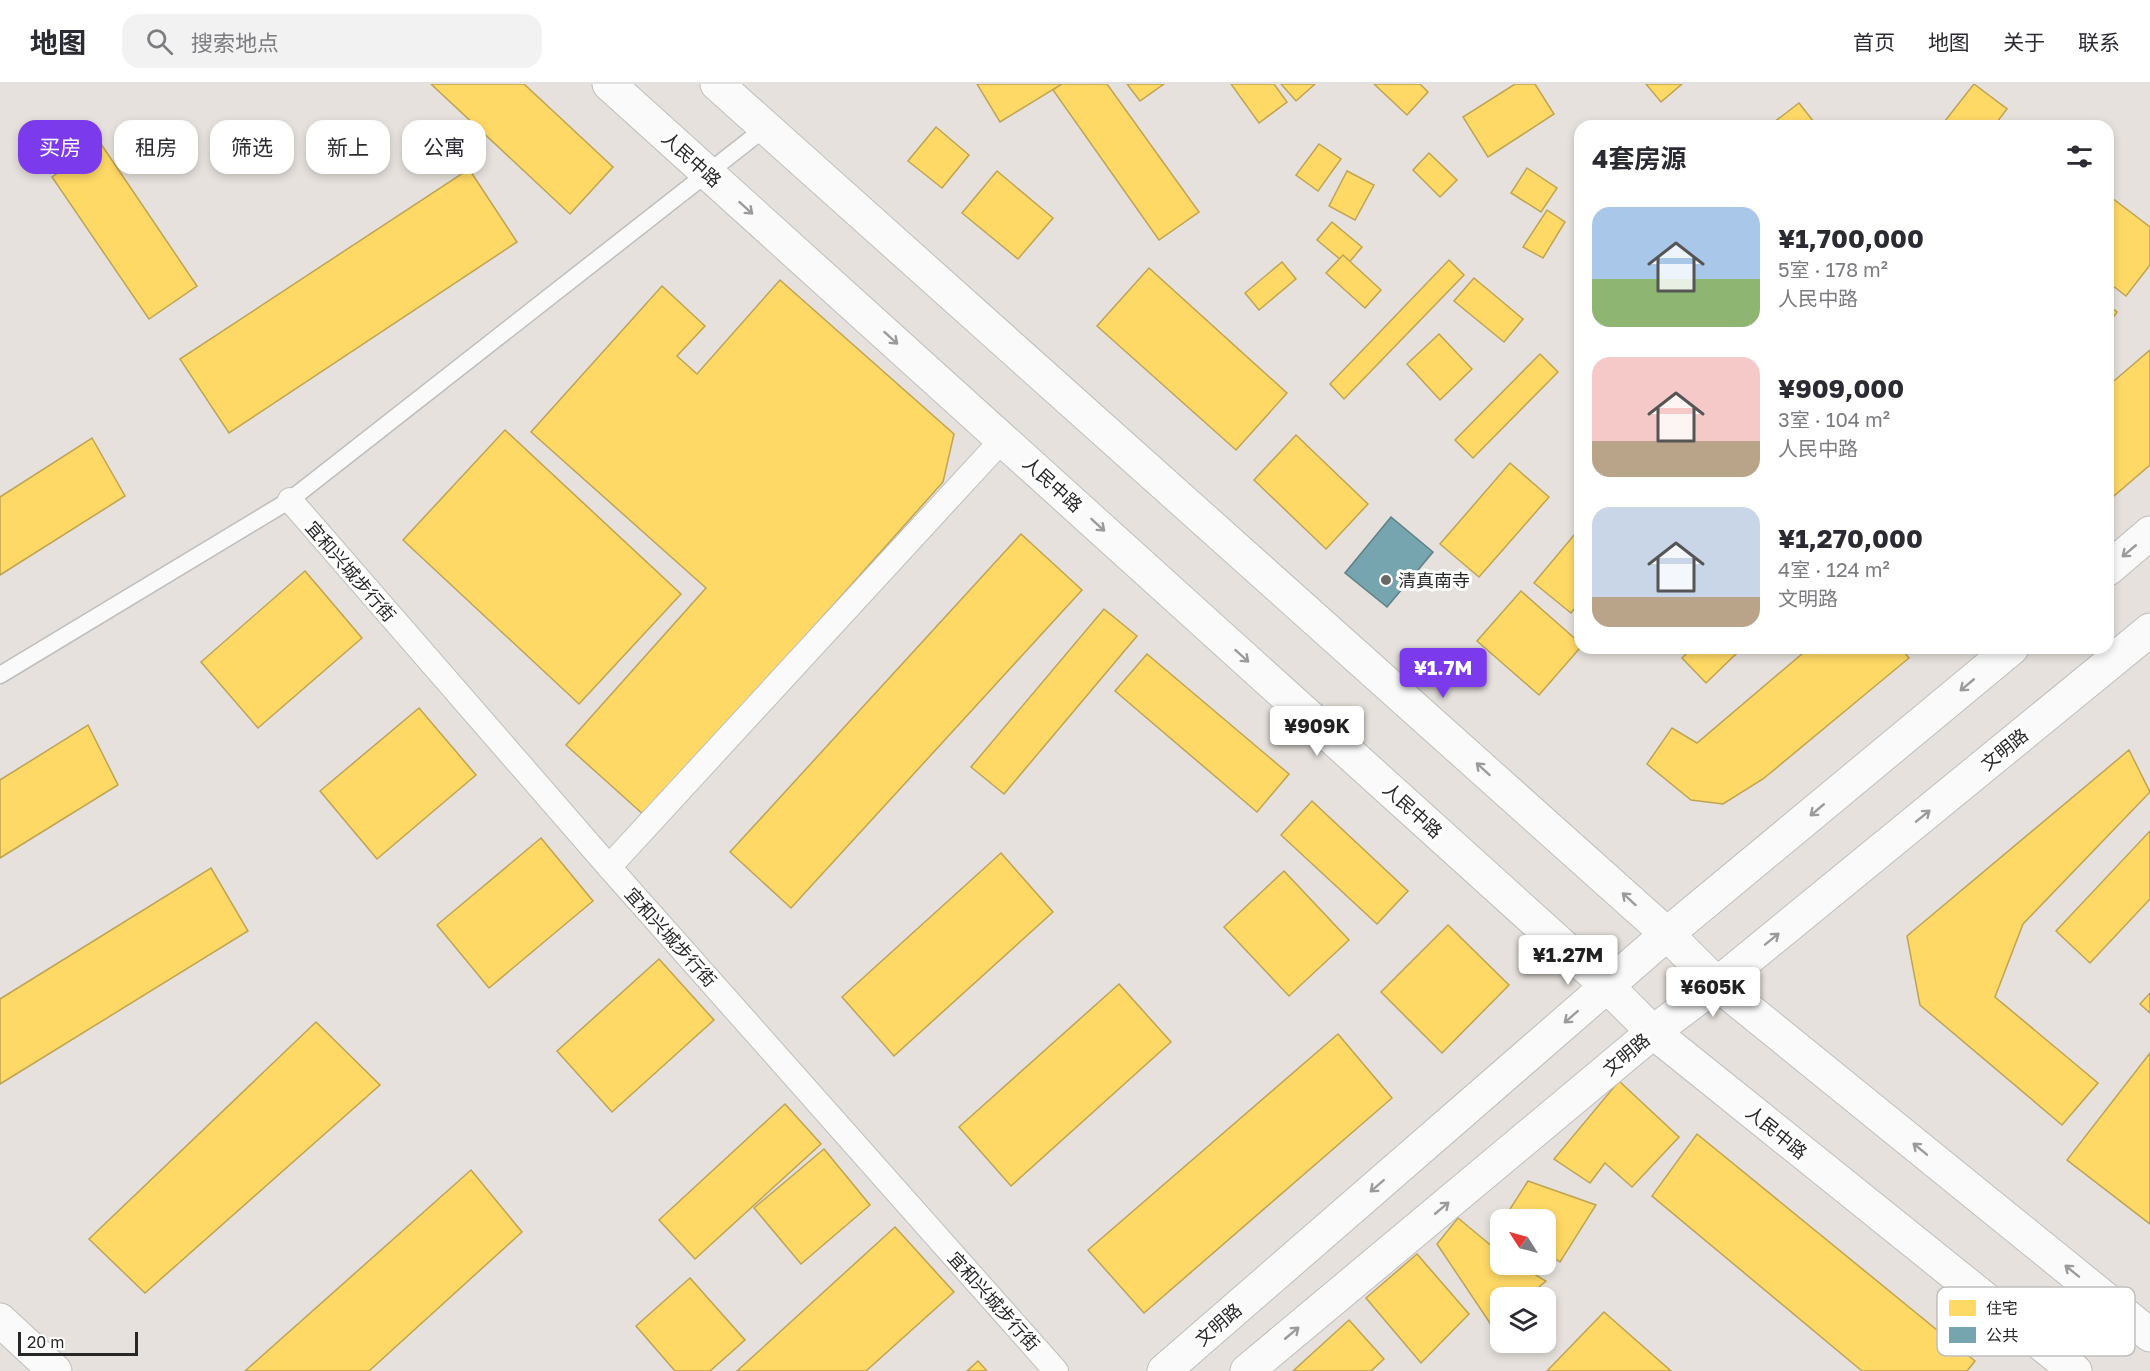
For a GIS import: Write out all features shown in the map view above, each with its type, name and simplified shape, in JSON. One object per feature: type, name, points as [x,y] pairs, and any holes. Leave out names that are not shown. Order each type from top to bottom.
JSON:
[{"type":"main road","name":"人民中路","points":[[609,84],[1607,986],[1653,1032],[1970,1287]]},
{"type":"main road","points":[[717,84],[1667,934],[1717,984],[2091,1287]]},
{"type":"main road","points":[[2114,564],[2150,533]]},
{"type":"main road","name":"文明路","points":[[1247,1371],[1653,1032],[1717,984],[2150,630]]},
{"type":"main road","name":"文明路","points":[[1164,1371],[1667,934],[2005,654]]},
{"type":"main road","points":[[0,1320],[55,1371]]},
{"type":"main road","points":[[2135,1323],[2150,1335]]},
{"type":"main road","name":"人民中路","points":[[2056,1356],[2075,1371]]},
{"type":"street","points":[[609,867],[1003,440]]},
{"type":"street","name":"宜和兴城步行街","points":[[290,500],[609,867],[1056,1371]]},
{"type":"lane","points":[[0,675],[290,500],[765,128]]},
{"type":"building: 住宅","points":[[431,84],[524,84],[613,167],[570,214],[486,135],[486,120],[469,120]]},
{"type":"building: 住宅","points":[[977,84],[1062,84],[1000,122]]},
{"type":"building: 住宅","points":[[1062,84],[1107,84],[1199,212],[1159,240],[1053,90]]},
{"type":"building: 住宅","points":[[1127,84],[1164,84],[1140,101]]},
{"type":"building: 住宅","points":[[1231,84],[1274,84],[1287,102],[1259,123]]},
{"type":"building: 住宅","points":[[1281,84],[1315,84],[1296,101]]},
{"type":"building: 住宅","points":[[1374,84],[1420,84],[1428,92],[1407,115]]},
{"type":"building: 住宅","points":[[1515,84],[1535,84],[1554,114],[1488,157],[1463,117]]},
{"type":"building: 住宅","points":[[1646,84],[1682,84],[1661,102]]},
{"type":"building: 住宅","points":[[1974,84],[2007,109],[1999,120],[1946,120]]},
{"type":"building: 住宅","points":[[1799,103],[1812,120],[1777,120]]},
{"type":"building: 住宅","points":[[936,127],[969,155],[942,188],[908,161]]},
{"type":"building: 住宅","points":[[1319,144],[1341,159],[1318,191],[1296,175]]},
{"type":"building: 住宅","points":[[102,145],[114,163],[114,174],[121,174],[197,286],[149,319],[52,177],[56,174],[102,174]]},
{"type":"building: 住宅","points":[[1429,153],[1457,180],[1440,197],[1413,170]]},
{"type":"building: 住宅","points":[[1527,168],[1557,188],[1541,212],[1511,193]]},
{"type":"building: 住宅","points":[[997,171],[1053,218],[1018,259],[962,213]]},
{"type":"building: 住宅","points":[[1347,171],[1374,185],[1355,220],[1329,206]]},
{"type":"building: 住宅","points":[[461,174],[472,174],[517,242],[229,433],[180,359]]},
{"type":"building: 住宅","points":[[2114,200],[2150,227],[2150,265],[2126,296],[2114,287]]},
{"type":"building: 住宅","points":[[1547,210],[1565,222],[1543,258],[1523,247]]},
{"type":"building: 住宅","points":[[1332,222],[1362,247],[1347,265],[1317,240]]},
{"type":"building: 住宅","points":[[1343,255],[1381,290],[1365,308],[1326,273]]},
{"type":"building: 住宅","points":[[1449,260],[1464,275],[1344,399],[1330,384]]},
{"type":"building: 住宅","points":[[1282,262],[1296,279],[1259,310],[1245,293]]},
{"type":"building: 住宅","points":[[1149,268],[1287,393],[1236,450],[1097,326]]},
{"type":"building: 住宅","points":[[1474,278],[1523,319],[1504,342],[1454,301]]},
{"type":"building: 住宅","points":[[780,280],[954,434],[943,482],[645,816],[566,745],[706,588],[531,432],[662,286],[705,326],[677,356],[697,374]]},
{"type":"building: 住宅","points":[[1439,334],[1472,369],[1440,400],[1407,364]]},
{"type":"building: 住宅","points":[[2150,350],[2150,465],[2114,496],[2114,381]]},
{"type":"building: 住宅","points":[[1540,354],[1558,372],[1473,458],[1455,440]]},
{"type":"building: 住宅","points":[[505,430],[681,594],[579,704],[403,540]]},
{"type":"building: 住宅","points":[[1296,435],[1368,504],[1326,549],[1254,480]]},
{"type":"building: 住宅","points":[[92,438],[125,496],[0,575],[0,497]]},
{"type":"building: 住宅","points":[[1510,463],[1549,497],[1479,577],[1440,544]]},
{"type":"building: 住宅","points":[[1021,534],[1082,590],[791,908],[730,852]]},
{"type":"building: 住宅","points":[[1574,535],[1574,609],[1571,613],[1534,583]]},
{"type":"building: 住宅","points":[[305,571],[362,638],[258,728],[201,662]]},
{"type":"building: 住宅","points":[[1521,591],[1574,638],[1575,654],[1539,695],[1477,641]]},
{"type":"building: 住宅","points":[[1104,609],[1137,636],[1004,794],[971,767]]},
{"type":"building: 住宅","points":[[1147,654],[1289,774],[1257,812],[1115,691]]},
{"type":"building: 住宅","points":[[1686,654],[1736,654],[1706,683],[1682,658]]},
{"type":"building: 住宅","points":[[1802,654],[1906,654],[1909,658],[1763,779],[1723,804],[1691,800],[1647,764],[1672,728],[1697,743]]},
{"type":"building: 住宅","points":[[419,708],[476,775],[377,859],[320,791]]},
{"type":"building: 住宅","points":[[88,725],[118,785],[0,858],[0,780]]},
{"type":"building: 住宅","points":[[2129,750],[2150,792],[2023,924],[1995,997],[2098,1083],[2062,1125],[1920,1005],[1907,936]]},
{"type":"building: 住宅","points":[[1312,801],[1408,891],[1377,924],[1281,835]]},
{"type":"building: 住宅","points":[[2150,831],[2150,899],[2090,963],[2056,931]]},
{"type":"building: 住宅","points":[[541,838],[593,901],[489,988],[437,925]]},
{"type":"building: 住宅","points":[[1001,853],[1053,912],[894,1056],[842,997]]},
{"type":"building: 住宅","points":[[211,868],[248,931],[0,1084],[0,999]]},
{"type":"building: 住宅","points":[[1284,871],[1349,940],[1289,996],[1224,927]]},
{"type":"building: 住宅","points":[[1448,925],[1509,985],[1442,1053],[1381,992]]},
{"type":"building: 住宅","points":[[659,959],[714,1020],[612,1112],[557,1051]]},
{"type":"building: 住宅","points":[[1119,984],[1171,1042],[1011,1186],[959,1127]]},
{"type":"building: 住宅","points":[[2150,993],[2150,1013],[2140,1004]]},
{"type":"building: 住宅","points":[[316,1022],[380,1085],[145,1293],[89,1239]]},
{"type":"building: 住宅","points":[[1338,1034],[1392,1098],[1144,1313],[1088,1250]]},
{"type":"building: 住宅","points":[[2150,1053],[2150,1224],[2067,1160]]},
{"type":"building: 住宅","points":[[1619,1081],[1679,1137],[1632,1187],[1605,1163],[1590,1183],[1554,1159]]},
{"type":"building: 住宅","points":[[785,1104],[821,1144],[695,1259],[659,1220]]},
{"type":"building: 住宅","points":[[1697,1134],[1937,1330],[1937,1356],[1969,1356],[1975,1361],[1967,1371],[1862,1371],[1652,1196]]},
{"type":"building: 住宅","points":[[824,1149],[870,1205],[801,1264],[754,1208]]},
{"type":"building: 住宅","points":[[471,1170],[522,1232],[369,1371],[245,1371]]},
{"type":"building: 住宅","points":[[1528,1181],[1596,1205],[1560,1262],[1556,1259],[1556,1209],[1510,1209]]},
{"type":"building: 住宅","points":[[1458,1218],[1490,1245],[1490,1275],[1536,1275],[1546,1281],[1539,1287],[1490,1287],[1490,1323],[1437,1244]]},
{"type":"building: 住宅","points":[[895,1227],[954,1292],[866,1371],[737,1371]]},
{"type":"building: 住宅","points":[[1417,1254],[1469,1314],[1421,1363],[1366,1298]]},
{"type":"building: 住宅","points":[[690,1278],[745,1340],[710,1371],[675,1371],[636,1326]]},
{"type":"building: 住宅","points":[[1604,1312],[1671,1371],[1547,1371]]},
{"type":"building: 住宅","points":[[1349,1320],[1384,1359],[1371,1371],[1293,1371]]},
{"type":"building: 住宅","points":[[978,1361],[987,1371],[967,1371]]},
{"type":"building: 公共","points":[[1391,517],[1433,552],[1387,607],[1345,573]]},
{"type":"place","name":"清真南寺","points":[[1386,580]]}]
